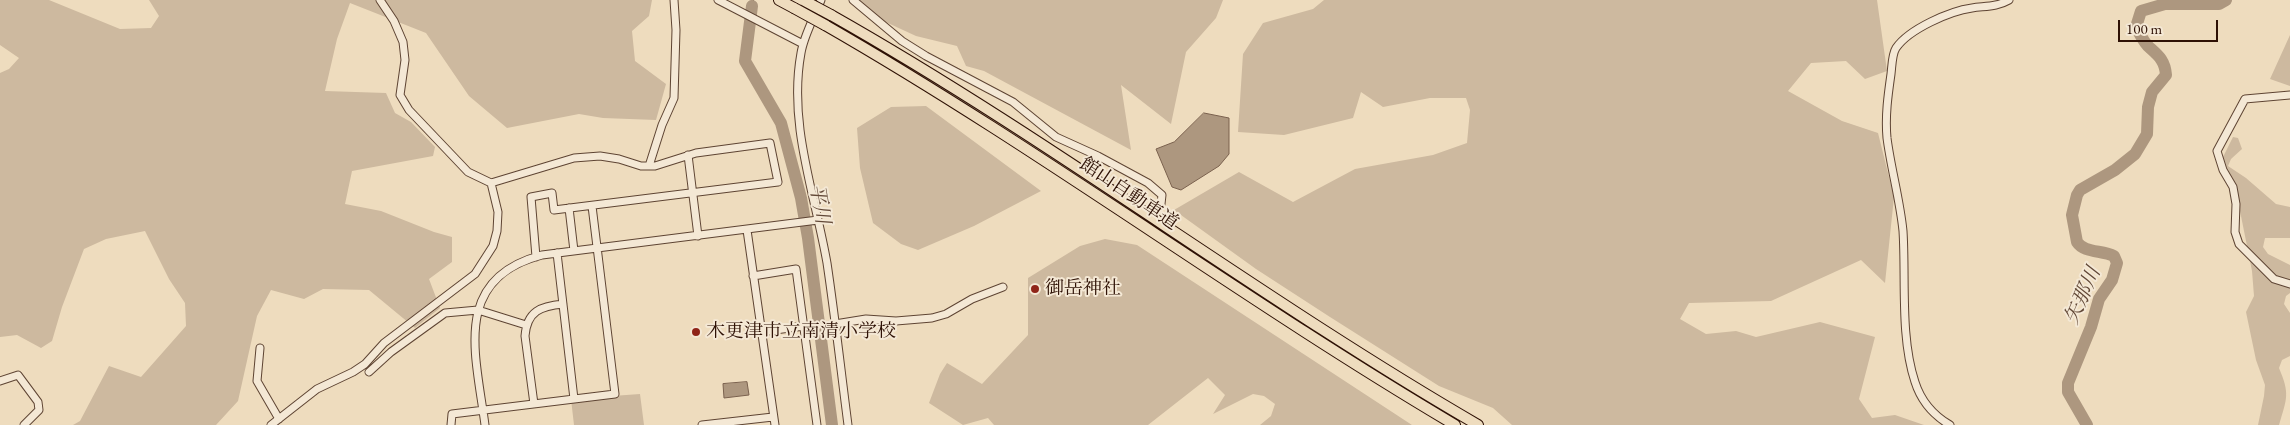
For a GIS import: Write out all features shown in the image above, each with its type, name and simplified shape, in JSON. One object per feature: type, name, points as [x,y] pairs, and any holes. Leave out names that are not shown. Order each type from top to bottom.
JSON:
[{"type":"highway","name":"館山自動車道","points":[[779,0],[931,87],[1008,135],[1377,378],[1455,425]]},
{"type":"highway","name":"館山自動車道","points":[[803,0],[929,72],[1014,125],[1382,368],[1478,425]]},
{"type":"street","points":[[380,0],[394,21],[403,42],[405,60],[400,95],[409,110],[468,172],[491,183],[574,158],[609,157],[641,166],[649,166],[688,155],[770,143],[778,182],[554,210],[552,194],[531,197],[536,257]]},
{"type":"street","points":[[649,166],[662,126],[674,98],[676,30],[674,0]]},
{"type":"street","points":[[718,0],[803,44]]},
{"type":"street","points":[[821,0],[803,44],[799,74],[800,122],[835,324],[848,425]]},
{"type":"street","points":[[853,0],[908,44],[1013,102],[1056,137],[1098,156],[1148,183],[1162,195],[1161,204]]},
{"type":"street","points":[[1950,425],[1932,411],[1921,396],[1915,381],[1909,354],[1903,288],[1902,228],[1887,137],[1888,98],[1895,50],[1906,37],[1943,16],[1970,8],[1993,6],[2008,0]]},
{"type":"street","points":[[2290,95],[2245,99],[2217,151],[2223,170],[2233,187],[2236,204],[2235,232],[2238,244],[2274,279],[2290,284]]},
{"type":"street","points":[[688,155],[698,236]]},
{"type":"street","points":[[272,425],[317,388],[353,372],[365,364],[384,343],[475,274],[493,246],[497,231],[498,212],[491,183]]},
{"type":"street","points":[[451,425],[452,414],[615,394],[592,206]]},
{"type":"street","points":[[569,208],[574,251]]},
{"type":"street","points":[[485,425],[475,341],[478,310],[486,289],[503,273],[516,265],[536,257],[557,253],[818,220]]},
{"type":"street","points":[[747,230],[775,425]]},
{"type":"street","points":[[557,253],[574,399]]},
{"type":"street","points":[[753,276],[796,269],[817,425]]},
{"type":"street","points":[[835,324],[866,319],[932,318],[946,314],[972,299],[1003,287]]},
{"type":"street","points":[[534,404],[525,336],[526,325],[535,312],[541,308],[563,304]]},
{"type":"street","points":[[369,372],[390,352],[445,313],[478,310],[526,325]]},
{"type":"street","points":[[761,332],[804,326]]},
{"type":"street","points":[[260,348],[261,356],[257,381],[279,419]]},
{"type":"street","points":[[0,381],[18,375],[38,402],[39,410],[24,425]]},
{"type":"street","points":[[702,425],[773,417]]},
{"type":"shaded area","points":[[0,0],[49,0],[120,29],[151,28],[159,16],[149,0],[652,0],[649,16],[632,31],[635,61],[666,84],[656,120],[603,118],[579,114],[507,128],[469,96],[426,33],[350,3],[337,39],[325,91],[386,93],[395,113],[411,122],[435,147],[433,156],[352,171],[345,204],[381,211],[452,237],[452,262],[429,279],[440,308],[415,328],[369,290],[323,289],[304,299],[271,290],[257,316],[238,401],[216,425],[73,425],[80,421],[109,366],[141,377],[186,326],[185,303],[169,279],[145,231],[106,239],[84,249],[62,307],[52,341],[41,348],[17,335],[0,337],[0,73],[9,69],[19,58],[0,45]]},
{"type":"shaded area","points":[[852,0],[1223,0],[1216,18],[1186,52],[1171,124],[1121,85],[1131,150],[984,71],[966,66],[957,46],[916,36],[877,18]]},
{"type":"shaded area","points":[[1324,0],[1877,0],[1887,71],[1865,79],[1846,61],[1811,63],[1788,91],[1842,121],[1878,133],[1894,197],[1885,283],[1861,260],[1771,301],[1689,303],[1680,319],[1706,334],[1736,331],[1756,337],[1820,322],[1875,337],[1859,399],[1872,418],[1895,415],[1924,425],[1512,425],[1493,408],[1439,386],[1256,269],[1174,210],[1239,172],[1293,202],[1355,169],[1433,155],[1467,143],[1470,110],[1466,98],[1430,98],[1383,107],[1361,92],[1353,118],[1284,135],[1238,132],[1243,54],[1263,23],[1313,9]]},
{"type":"shaded area","points":[[2290,35],[2290,86],[2270,79]]},
{"type":"shaded area","points":[[926,106],[1041,191],[974,226],[918,250],[901,244],[873,223],[860,168],[857,128],[891,107]]},
{"type":"shaded area","points":[[1204,113],[1229,118],[1229,154],[1219,166],[1181,190],[1172,187],[1156,149],[1174,142]]},
{"type":"shaded area","points":[[2233,137],[2238,138],[2242,149],[2231,159],[2228,166],[2246,178],[2276,204],[2290,207],[2290,238],[2265,238],[2263,247],[2268,254],[2290,265],[2290,293],[2286,296],[2284,304],[2290,313],[2290,356],[2282,360],[2279,368],[2285,384],[2286,396],[2279,425],[2258,425],[2265,385],[2256,360],[2246,312],[2254,296],[2252,271],[2234,181],[2222,159]]},
{"type":"shaded area","points":[[1105,239],[1137,245],[1412,425],[1260,425],[1271,416],[1275,404],[1264,396],[1253,394],[1213,414],[1225,395],[1208,378],[1148,425],[994,425],[988,418],[963,425],[929,403],[940,374],[947,363],[982,384],[1028,335],[1028,278],[1080,246]]},
{"type":"shaded area","points":[[747,382],[749,395],[724,398],[723,384]]},
{"type":"shaded area","points":[[640,394],[644,425],[574,425],[571,399]]},
{"type":"waterway","name":"平川","points":[[752,6],[753,0]]},
{"type":"waterway","name":"矢那川","points":[[2087,425],[2068,392],[2068,383],[2091,327],[2099,299],[2112,280],[2117,263],[2114,256],[2089,250],[2080,246],[2077,242],[2072,215],[2077,195],[2080,190],[2115,170],[2135,154],[2147,134],[2148,107],[2152,92],[2166,75],[2161,59],[2146,44],[2136,27],[2141,11],[2165,4],[2219,4],[2226,0]]},
{"type":"waterway","name":"平川","points":[[752,6],[745,61],[781,123],[801,198],[808,238],[832,425]]},
{"type":"place","name":"御岳神社","points":[[1035,289]]},
{"type":"place","name":"木更津市立南清小学校","points":[[696,332]]}]
